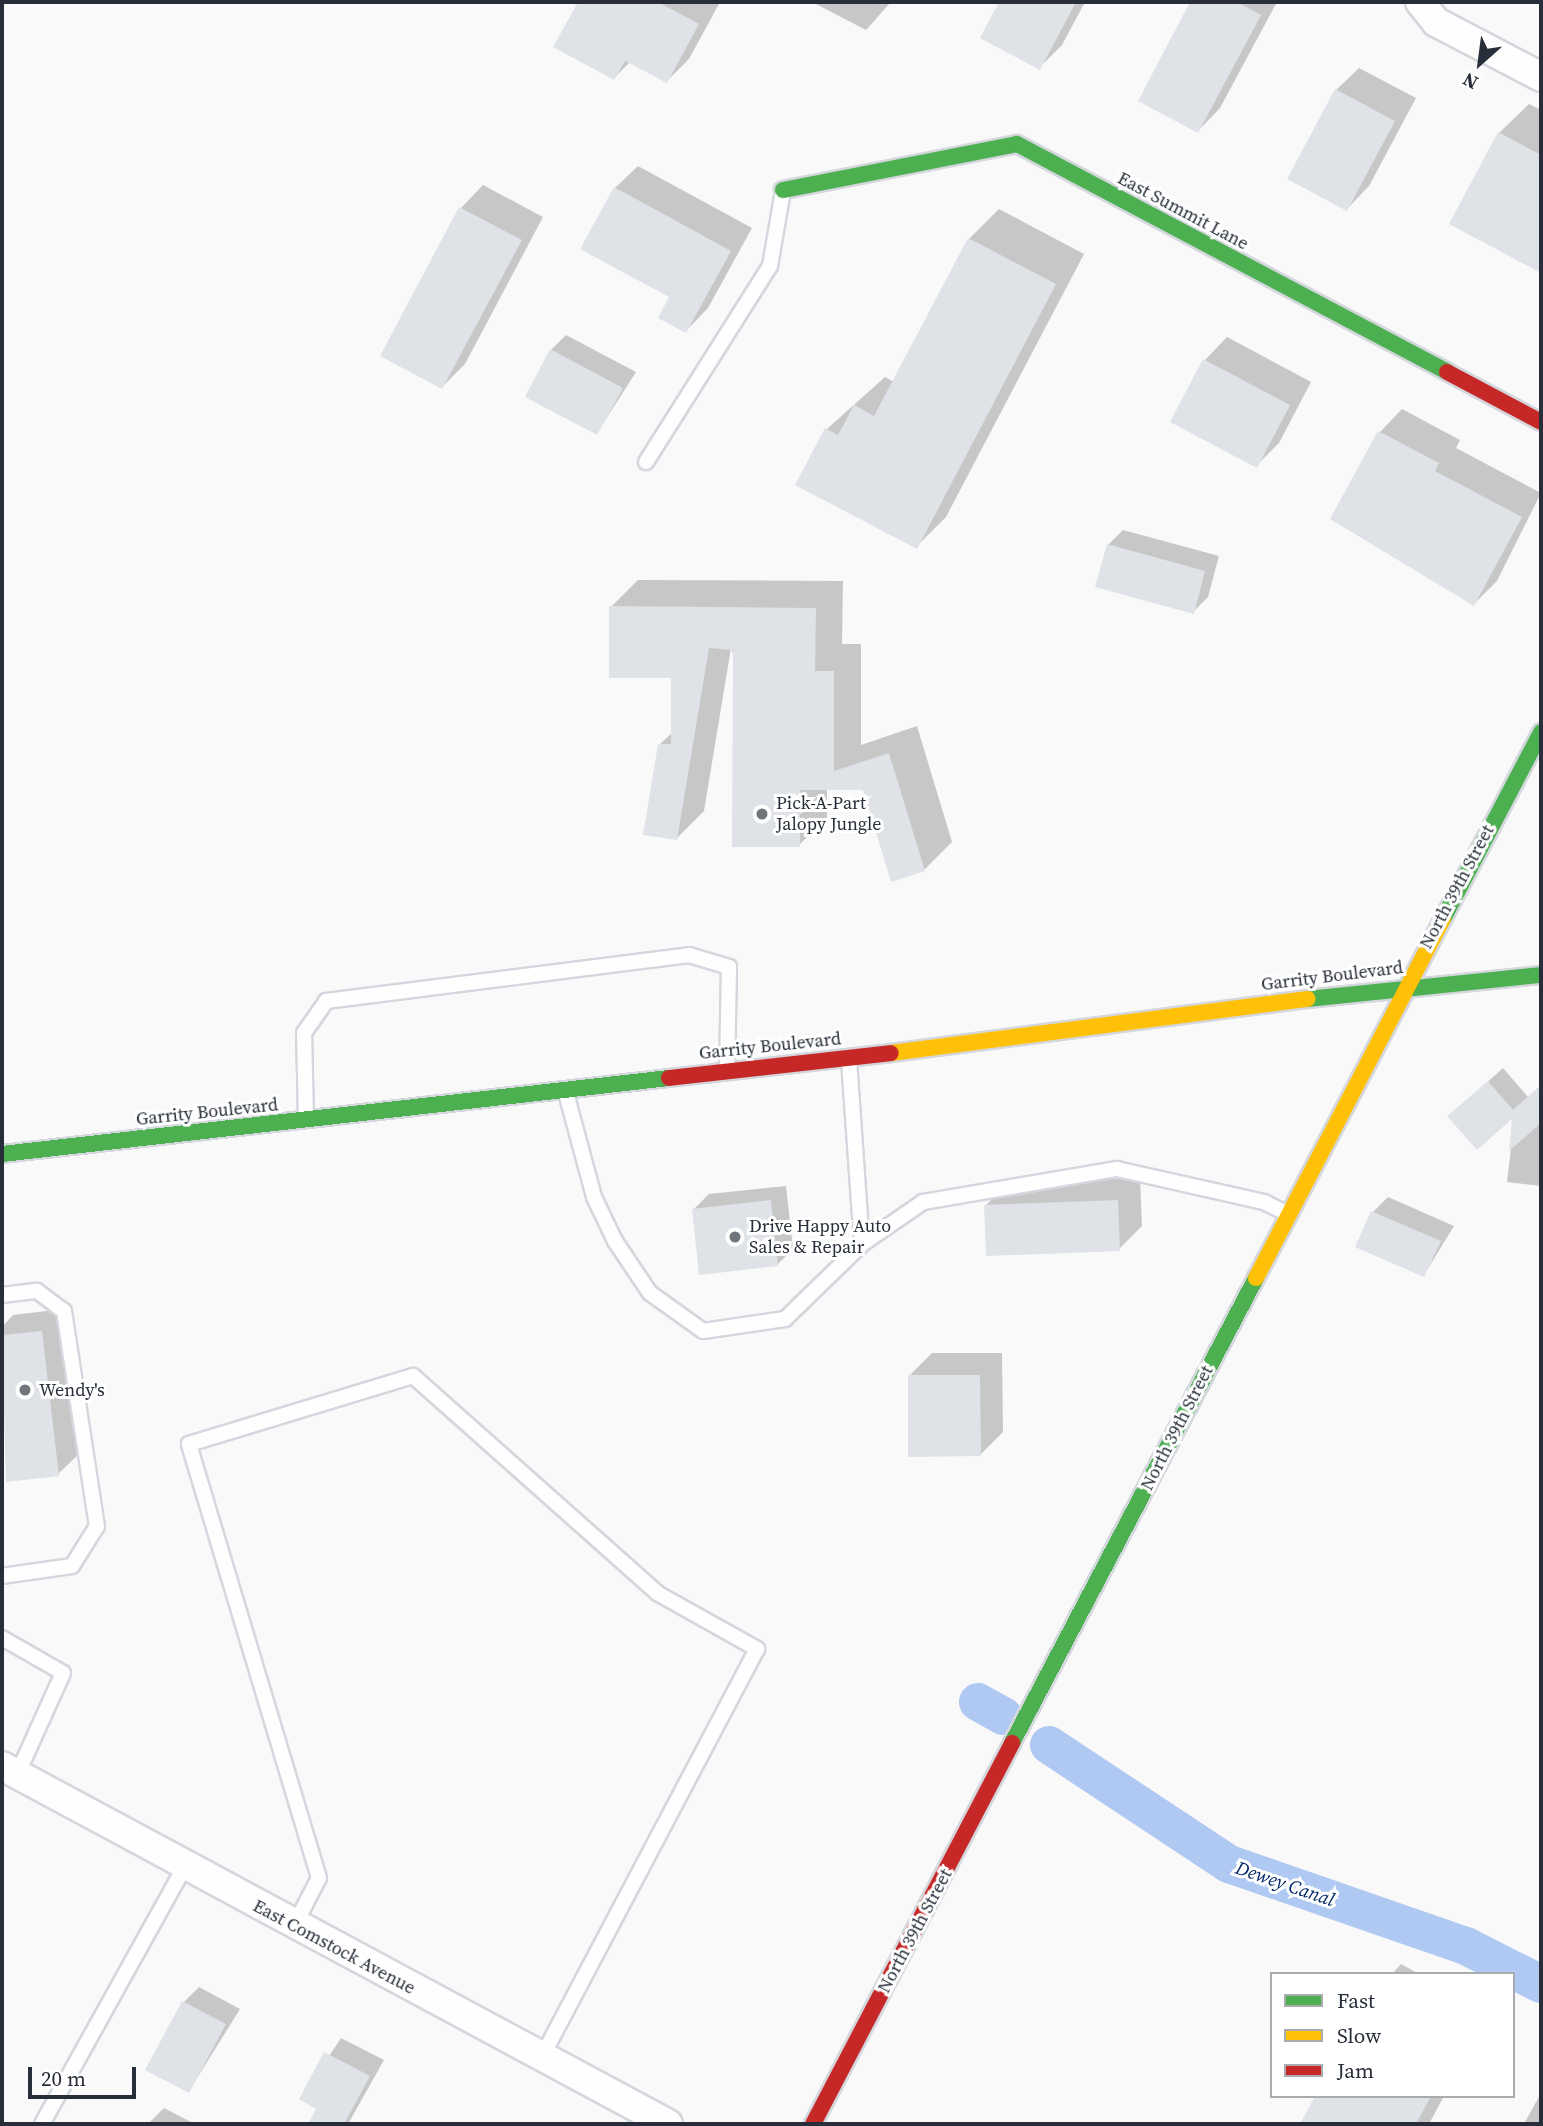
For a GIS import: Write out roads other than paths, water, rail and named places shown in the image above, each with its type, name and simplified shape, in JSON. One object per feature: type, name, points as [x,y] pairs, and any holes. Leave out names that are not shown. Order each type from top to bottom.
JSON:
[{"type":"street","points":[[1420,2],[1436,22],[1541,76]]},
{"type":"street","name":"East Summit Lane","points":[[783,190],[1017,144],[1541,422]]},
{"type":"street","name":"North 39th Street","points":[[813,2124],[1404,985],[1541,732]]},
{"type":"street","name":"Garrity Boulevard","points":[[2,1154],[566,1091],[1404,985],[1541,975]]},
{"type":"street","name":"East Comstock Avenue","points":[[9,1770],[184,1868],[668,2124]]},
{"type":"lane","points":[[646,462],[770,266],[783,190]]},
{"type":"lane","points":[[306,1121],[304,1033],[326,1001],[689,955],[729,967],[727,1069]]},
{"type":"lane","points":[[849,1056],[862,1244]]},
{"type":"lane","points":[[566,1091],[594,1197],[615,1241],[650,1293],[703,1331],[785,1319],[862,1244],[923,1202],[1117,1169],[1264,1202],[1287,1213]]},
{"type":"lane","points":[[2,1295],[37,1292],[64,1311],[97,1526],[72,1566],[2,1576]]},
{"type":"lane","points":[[294,1926],[319,1878],[189,1444],[413,1376],[657,1593],[758,1649],[542,2057]]},
{"type":"lane","points":[[2,1638],[63,1673],[9,1770]]},
{"type":"lane","points":[[42,2124],[184,1868]]},
{"type":"waterway","name":"Dewey Canal","points":[[978,1702],[1003,1716]]},
{"type":"waterway","name":"Dewey Canal","points":[[1049,1745],[1229,1864],[1466,1946],[1541,1984]]},
{"type":"place","name":"Pick-A-Part Jalopy Jungle","points":[[762,814]]},
{"type":"place","name":"Drive Happy Auto Sales & Repair","points":[[735,1237]]},
{"type":"place","name":"Wendy's","points":[[25,1390]]}]
